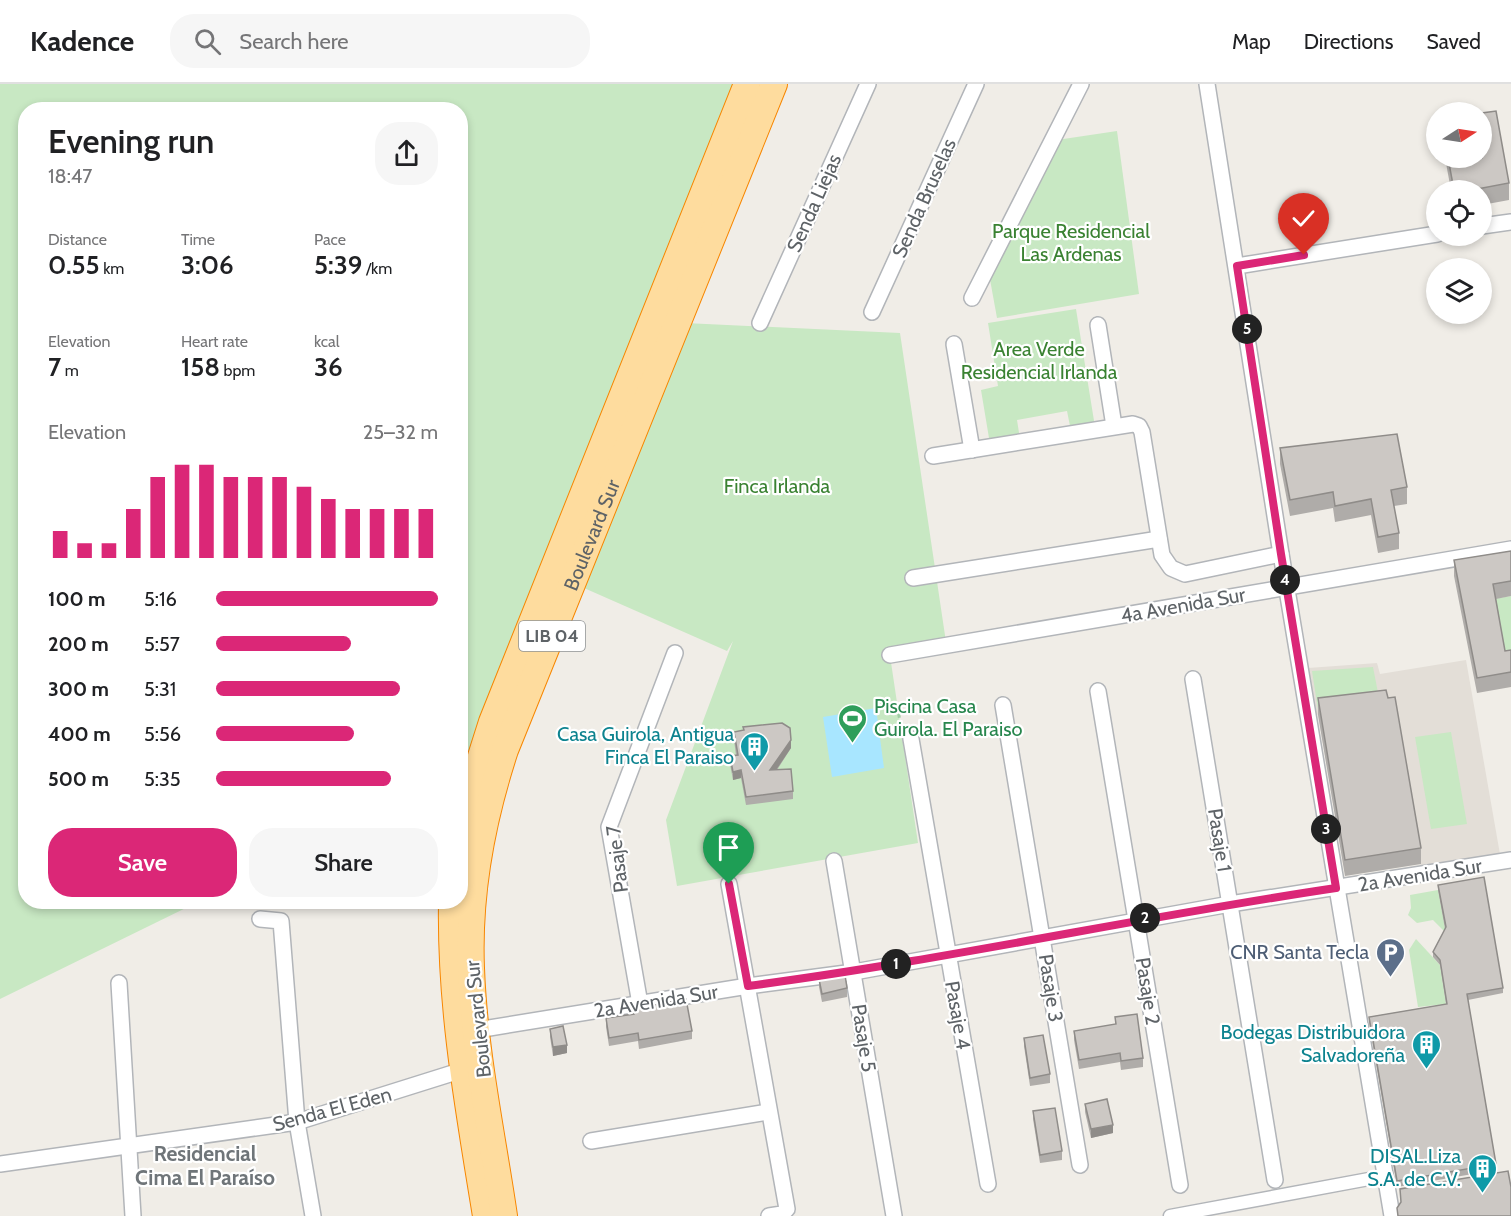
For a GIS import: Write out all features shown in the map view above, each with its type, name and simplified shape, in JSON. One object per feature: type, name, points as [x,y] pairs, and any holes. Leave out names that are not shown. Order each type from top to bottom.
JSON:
[{"type":"highway","name":"Boulevard Sur","points":[[468,803],[492,722],[747,84]]},
{"type":"highway","name":"Boulevard Sur","points":[[486,1216],[472,1067],[477,1030],[471,969],[474,889],[483,827],[496,779],[774,84]]},
{"type":"highway","name":"Boulevard Sur","points":[[452,909],[453,993],[472,1067],[504,1216]]},
{"type":"street","name":"Senda Liejas","points":[[760,323],[868,84]]},
{"type":"street","name":"Senda Bruselas","points":[[872,312],[976,84]]},
{"type":"street","points":[[972,298],[1081,84]]},
{"type":"street","points":[[1208,84],[1286,587],[1336,888],[1385,1176],[1395,1197],[1392,1216]]},
{"type":"street","points":[[1492,225],[1511,222]]},
{"type":"street","points":[[1237,266],[1426,236]]},
{"type":"street","points":[[1098,325],[1114,426]]},
{"type":"street","points":[[954,344],[972,450]]},
{"type":"street","points":[[933,456],[1133,424],[1139,426],[1142,432],[1159,539],[1165,562],[1185,574],[1281,554]]},
{"type":"street","points":[[913,578],[1159,539]]},
{"type":"street","name":"4a Avenida Sur","points":[[890,655],[1511,549]]},
{"type":"street","name":"Pasaje 7","points":[[640,1004],[609,827],[675,653]]},
{"type":"street","name":"Pasaje 1","points":[[1194,678],[1275,1180]]},
{"type":"street","name":"Pasaje 2","points":[[1098,690],[1180,1185]]},
{"type":"street","name":"Pasaje 3","points":[[1003,705],[1080,1165]]},
{"type":"street","name":"Pasaje 4","points":[[911,739],[988,1184]]},
{"type":"street","name":"2a Avenida Sur","points":[[477,1030],[748,986],[854,972],[1230,904],[1511,860]]},
{"type":"street","name":"Pasaje 5","points":[[834,861],[894,1216]]},
{"type":"street","points":[[729,884],[787,1209],[782,1214],[769,1216]]},
{"type":"street","points":[[260,919],[281,921],[297,1122],[313,1216]]},
{"type":"street","points":[[119,983],[133,1216]]},
{"type":"street","name":"Senda El Eden","points":[[0,1164],[129,1148],[297,1122],[472,1067]]},
{"type":"street","points":[[591,1141],[768,1112]]},
{"type":"street","points":[[1170,1216],[1385,1176]]},
{"type":"shaded area","points":[[1466,660],[1501,860],[1422,873],[1395,714],[1386,707],[1315,715],[1308,668],[1377,663],[1380,674]]},
{"type":"green space","points":[[0,84],[737,84],[468,766],[468,102],[18,102],[18,909],[184,909],[0,999]]},
{"type":"green space","name":"Parque Residencial Las Ardenas","points":[[1117,131],[1139,294],[997,318],[989,274],[1050,141]]},
{"type":"green space","name":"Area Verde Residencial Irlanda","points":[[1076,309],[1095,427],[1071,431],[1067,411],[1017,420],[1020,439],[990,444],[981,390],[998,386],[988,323]]},
{"type":"green space","name":"Finca Irlanda","points":[[685,323],[900,333],[946,642],[889,649],[918,843],[677,886],[666,820],[733,641],[727,651],[584,588]]},
{"type":"green space","points":[[1511,596],[1511,661],[1505,662],[1493,599]]},
{"type":"green space","points":[[1373,667],[1380,703],[1318,710],[1312,671]]},
{"type":"green space","points":[[1451,732],[1467,824],[1431,829],[1415,737]]},
{"type":"green space","points":[[1438,890],[1446,933],[1433,920],[1417,923],[1408,915],[1411,908],[1410,895]]},
{"type":"green space","points":[[1416,939],[1440,965],[1446,1004],[1418,1007],[1409,950]]},
{"type":"water","name":"Piscina Casa Guirola. El Paraiso","points":[[876,708],[884,768],[832,777],[823,717]]},
{"type":"building","points":[[1496,111],[1509,183],[1492,186],[1492,180],[1452,180],[1450,168],[1492,168],[1492,112]]},
{"type":"building","points":[[1397,434],[1407,487],[1391,490],[1399,533],[1378,537],[1371,499],[1335,506],[1333,492],[1290,500],[1280,448]]},
{"type":"building","points":[[1511,551],[1511,581],[1493,584],[1505,651],[1511,650],[1511,672],[1477,678],[1454,560]]},
{"type":"building","points":[[1386,690],[1388,698],[1395,697],[1421,848],[1345,860],[1318,698]]},
{"type":"building","name":"Casa Guirola, Antigua Finca El Paraiso","points":[[782,723],[790,728],[791,740],[770,770],[791,769],[793,791],[746,797],[741,770],[733,772],[730,756],[738,755],[734,732],[744,730],[743,727]]},
{"type":"building","name":"Bodegas Distribuidora Salvadoreña","points":[[1484,877],[1503,988],[1467,994],[1496,1164],[1397,1181],[1369,1017],[1447,1004],[1440,960],[1433,952],[1446,927],[1438,885]]},
{"type":"building","points":[[845,975],[847,988],[822,994],[819,979]]},
{"type":"building","points":[[686,999],[692,1031],[639,1040],[638,1033],[609,1038],[606,1018],[634,1014],[633,1009]]},
{"type":"building","points":[[1137,1014],[1143,1058],[1121,1061],[1120,1053],[1079,1060],[1074,1031],[1116,1024],[1115,1017]]},
{"type":"building","points":[[563,1026],[567,1045],[553,1047],[550,1029]]},
{"type":"building","points":[[1043,1035],[1050,1074],[1030,1078],[1024,1038]]},
{"type":"building","points":[[1107,1099],[1113,1125],[1091,1129],[1085,1104]]},
{"type":"building","points":[[1055,1108],[1062,1151],[1040,1155],[1033,1111]]},
{"type":"building","name":"DISAL.Liza S.A. de C.V.","points":[[1508,1171],[1511,1187],[1511,1216],[1398,1216],[1397,1208],[1401,1202],[1400,1189]]},
{"type":"place","name":"Piscina Casa Guirola. El Paraiso","points":[[853,744]]},
{"type":"place","name":"Casa Guirola, Antigua Finca El Paraiso","points":[[755,772]]},
{"type":"place","name":"CNR Santa Tecla","points":[[1390,978]]},
{"type":"place","name":"Bodegas Distribuidora Salvadoreña","points":[[1426,1070]]},
{"type":"place","name":"DISAL.Liza S.A. de C.V.","points":[[1482,1194]]},
{"type":"district","name":"Residencial Cima El Paraíso","points":[[205,1166]]},
{"type":"route","points":[[729,884],[748,986],[854,972],[1137,920],[1336,888],[1281,554],[1237,266],[1304,255]]}]
